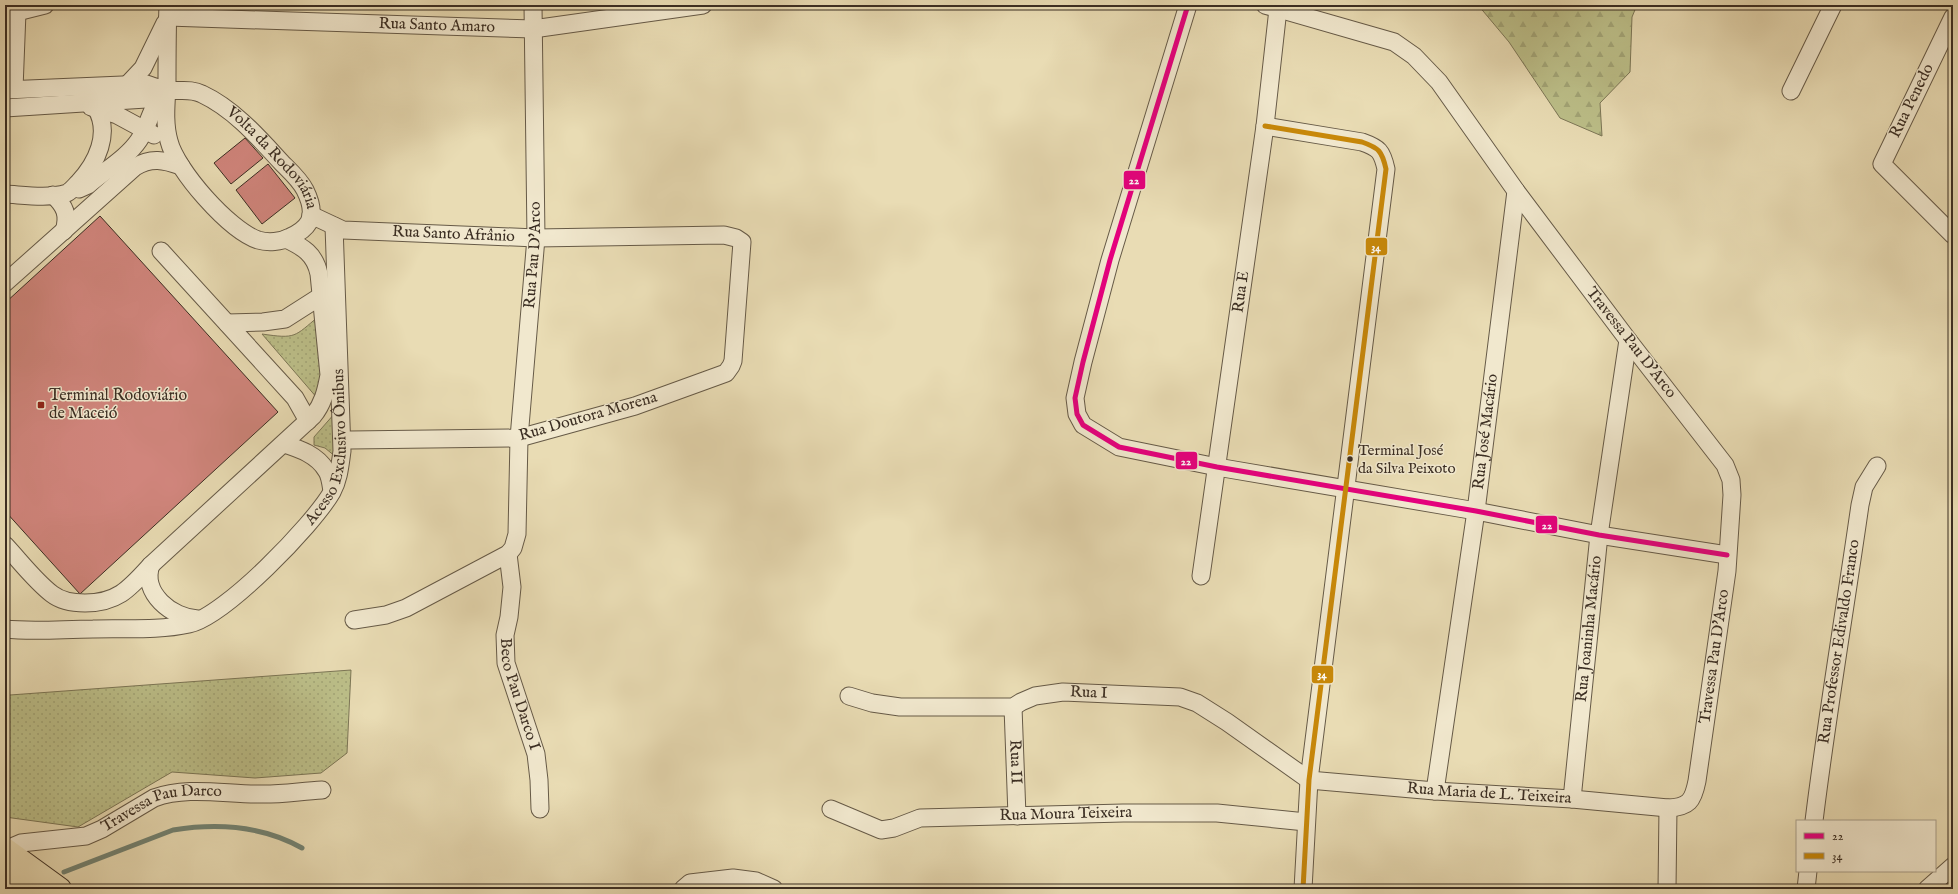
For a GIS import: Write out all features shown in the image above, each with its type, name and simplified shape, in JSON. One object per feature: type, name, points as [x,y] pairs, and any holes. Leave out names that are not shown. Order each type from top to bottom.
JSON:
[{"type":"main road","points":[[6,858],[28,889]]},
{"type":"main road","points":[[6,858],[60,889]]},
{"type":"street","points":[[45,5],[11,11],[10,90],[146,84],[167,90]]},
{"type":"street","name":"Rua Pau D'Arco","points":[[508,554],[513,548],[517,534],[519,504],[519,438],[536,238],[533,5]]},
{"type":"street","name":"Rua Santo Amaro","points":[[168,11],[533,29],[696,5]]},
{"type":"street","points":[[1188,5],[1110,260],[1075,398],[1077,414],[1083,425],[1119,447],[1217,467],[1476,511],[1599,535],[1727,555]]},
{"type":"street","points":[[1791,91],[1833,5]]},
{"type":"street","name":"Rua E","points":[[1201,576],[1265,126],[1272,7]]},
{"type":"street","name":"Travessa Pau D'Arco","points":[[1272,7],[1394,42],[1414,56],[1439,82],[1516,191],[1628,340],[1725,465],[1731,480],[1732,495],[1727,570],[1695,793],[1689,803],[1680,808],[1668,808]]},
{"type":"street","points":[[128,85],[143,68],[168,11]]},
{"type":"street","points":[[5,194],[60,194],[76,190],[93,180],[132,148],[145,130],[155,102],[167,90],[168,11]]},
{"type":"street","name":"Rua Penedo","points":[[1953,16],[1882,164],[1953,235]]},
{"type":"street","points":[[5,108],[146,99],[167,90]]},
{"type":"street","name":"Volta da Rodoviária","points":[[167,90],[186,90],[204,94],[235,116],[258,138],[305,189],[310,203],[311,215],[308,224],[299,233],[286,239],[272,242],[259,240],[248,235],[214,208],[181,166],[169,142],[166,110],[167,90]]},
{"type":"street","points":[[166,110],[178,95],[186,90]]},
{"type":"street","points":[[76,103],[117,115],[169,142]]},
{"type":"street","points":[[60,194],[93,164],[100,147],[103,124],[96,108]]},
{"type":"street","points":[[1265,126],[1362,142],[1375,147],[1383,156],[1386,169],[1347,490],[1309,780],[1303,889]]},
{"type":"street","points":[[5,283],[141,163],[155,159],[181,166]]},
{"type":"street","name":"Rua José Macário","points":[[1435,792],[1476,511],[1516,191]]},
{"type":"street","points":[[60,194],[65,208],[67,221],[64,232]]},
{"type":"street","name":"Rua Santo Afrânio","points":[[311,215],[343,230],[536,238],[724,235],[736,238],[742,242],[733,361],[726,373]]},
{"type":"street","name":"Acesso Exclusivo Ônibus","points":[[5,629],[160,628],[190,624],[203,619],[224,606],[254,579],[299,534],[332,491],[340,469],[342,451],[334,226]]},
{"type":"street","name":"Acesso Exclusivo Ônibus","points":[[5,545],[53,594],[64,600],[77,603],[96,603],[114,599],[131,587],[151,565],[308,421],[321,406],[329,375],[319,272],[313,257],[307,251],[286,239]]},
{"type":"street","name":"Acesso Exclusivo Ônibus","points":[[161,251],[295,398],[308,421]]},
{"type":"street","points":[[227,323],[263,322],[285,319],[321,296]]},
{"type":"street","name":"Rua Joaninha Macário","points":[[1572,799],[1599,535],[1628,340]]},
{"type":"street","name":"Rua Doutora Morena","points":[[350,440],[519,438],[634,406],[726,373]]},
{"type":"street","points":[[284,444],[302,450],[317,460],[327,470],[332,491]]},
{"type":"street","name":"Rua Professor Edivaldo Franco","points":[[1814,820],[1825,734],[1843,625],[1860,505],[1864,486],[1877,466]]},
{"type":"street","points":[[354,620],[386,615],[406,608],[508,554]]},
{"type":"street","name":"Beco Pau Darco I","points":[[508,554],[512,587],[506,635],[506,663],[536,754],[540,809]]},
{"type":"street","points":[[151,565],[149,572],[150,582],[154,592],[165,606],[180,616],[203,619]]},
{"type":"street","name":"Rua I","points":[[849,696],[872,703],[900,708],[1013,707],[1035,696],[1063,692],[1180,697],[1197,703],[1227,722],[1309,780]]},
{"type":"street","name":"Rua II","points":[[1013,707],[1017,816]]},
{"type":"street","name":"Rua Maria de L. Teixeira","points":[[1309,780],[1435,792],[1572,799],[1668,808]]},
{"type":"street","name":"Travessa Pau Darco","points":[[6,858],[14,846],[21,843],[86,836],[102,829],[163,794],[181,792],[260,794],[322,790]]},
{"type":"street","points":[[1667,889],[1668,808]]},
{"type":"street","name":"Rua Moura Teixeira","points":[[831,810],[881,830],[894,828],[920,818],[1123,813],[1217,813],[1306,822]]},
{"type":"street","points":[[1927,889],[1953,866]]},
{"type":"street","points":[[1806,889],[1808,872]]},
{"type":"street","points":[[682,889],[690,883],[733,878],[756,881],[774,889]]},
{"type":"green space","points":[[1478,5],[1637,5],[1632,17],[1630,72],[1600,103],[1602,136],[1560,118],[1509,42]]},
{"type":"green space","points":[[319,316],[326,381],[318,399],[262,334],[282,336],[294,335]]},
{"type":"green space","points":[[335,413],[336,457],[325,448],[314,445],[314,437]]},
{"type":"green space","points":[[351,670],[347,753],[321,773],[255,778],[172,772],[78,827],[5,817],[5,692],[10,695]]},
{"type":"building","points":[[245,138],[263,158],[231,184],[214,163]]},
{"type":"building","points":[[268,164],[295,198],[262,224],[236,190]]},
{"type":"building","points":[[100,216],[278,412],[80,594],[5,511],[5,303]]},
{"type":"waterway","points":[[64,872],[173,830],[190,828],[223,827],[256,831],[272,835],[302,848]]},
{"type":"transit line","name":"22","points":[[1188,5],[1110,260],[1083,362],[1075,398],[1077,414],[1083,425],[1119,447],[1217,467],[1476,511],[1599,535],[1727,555]]},
{"type":"transit line","name":"34","points":[[1265,126],[1362,142],[1376,148],[1379,151],[1386,169],[1309,780],[1303,889]]},
{"type":"place","name":"Terminal Rodoviário de Maceió","points":[[41,405]]},
{"type":"place","name":"Terminal José da Silva Peixoto","points":[[1350,459]]}]
